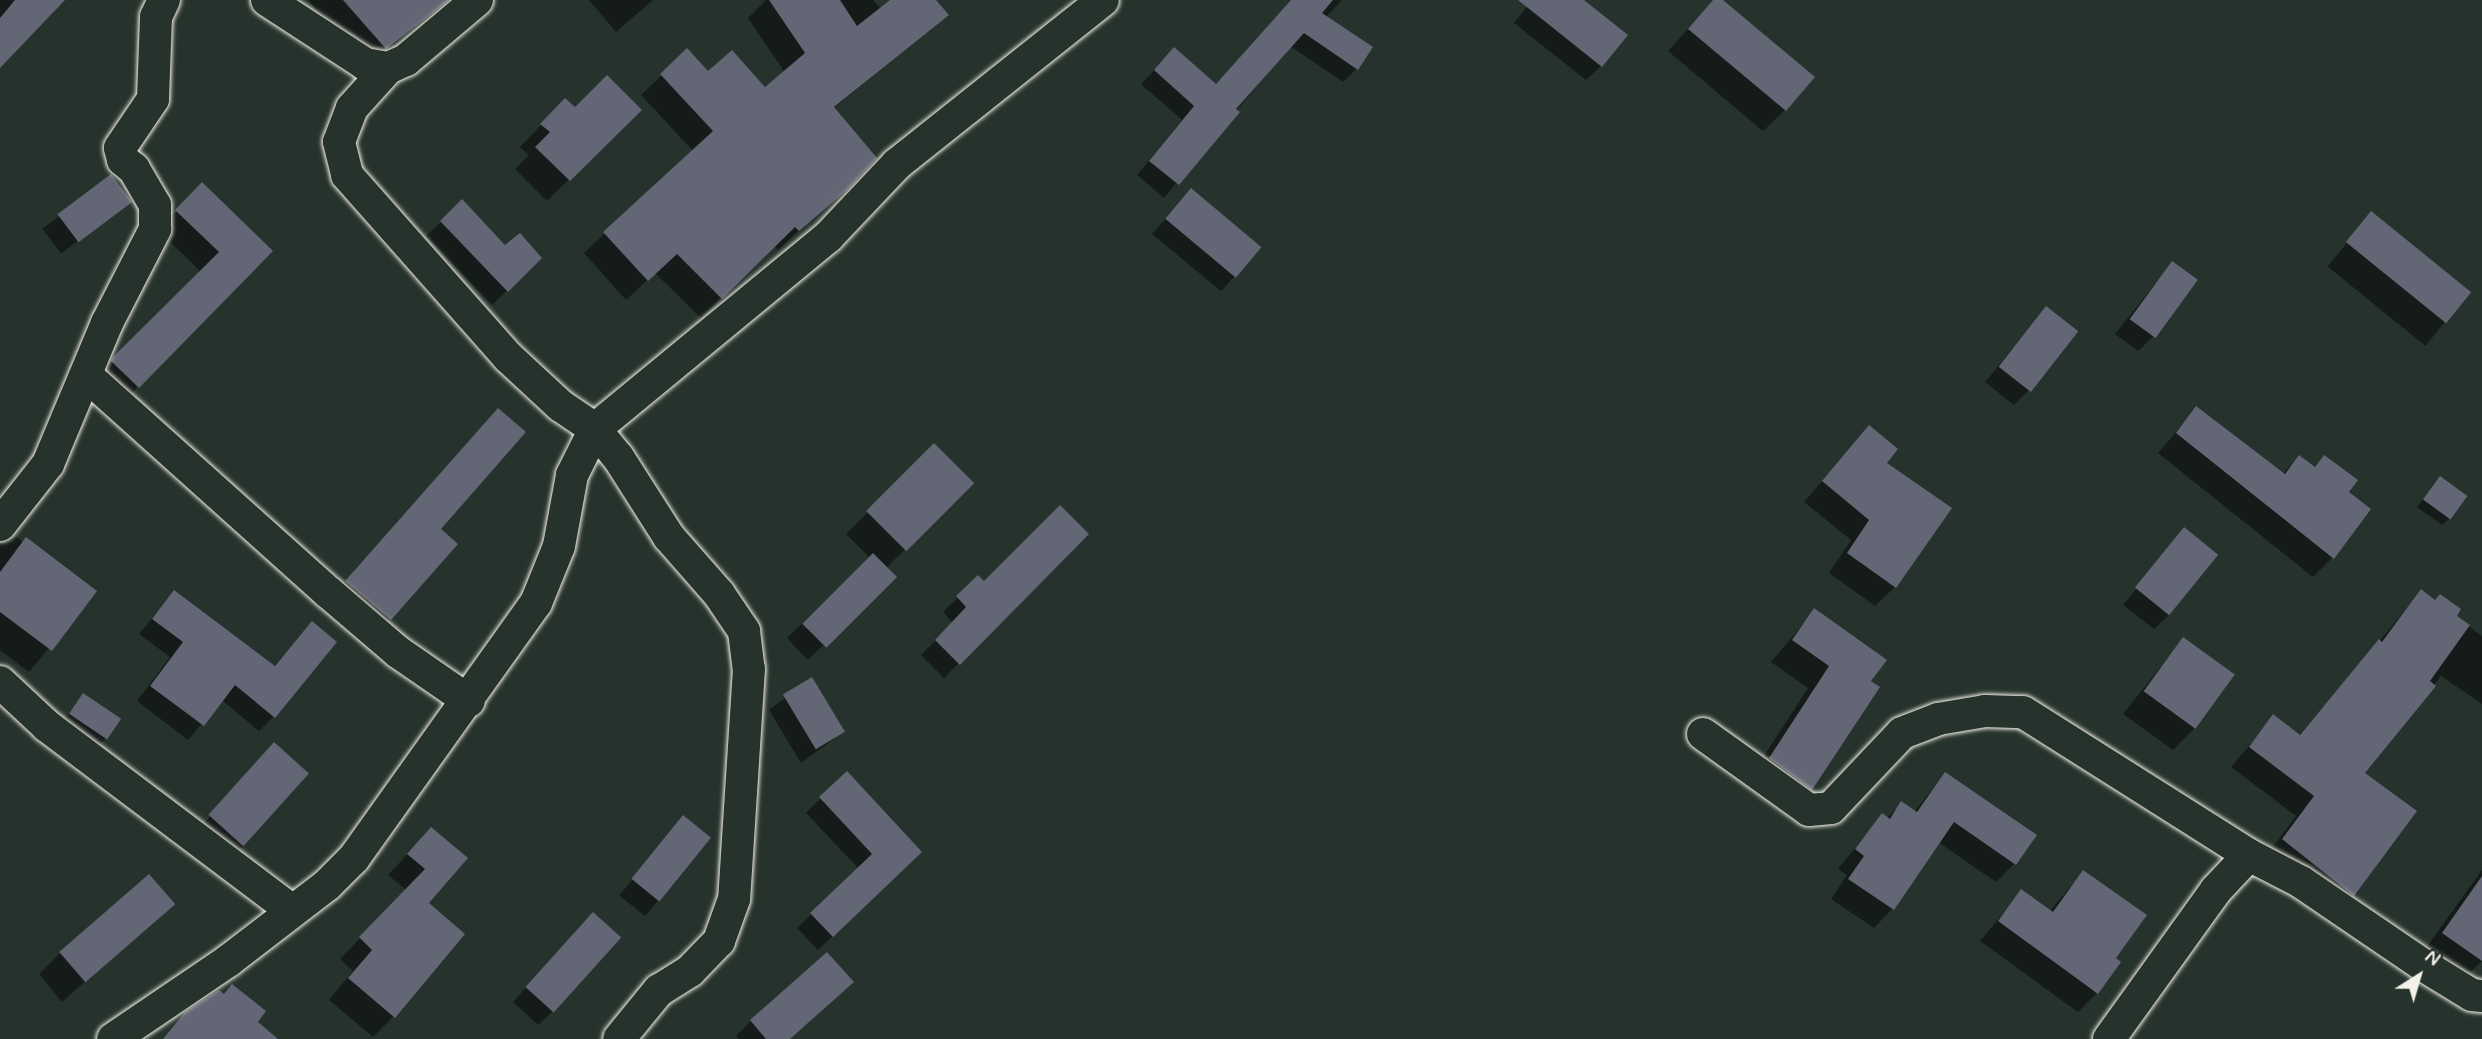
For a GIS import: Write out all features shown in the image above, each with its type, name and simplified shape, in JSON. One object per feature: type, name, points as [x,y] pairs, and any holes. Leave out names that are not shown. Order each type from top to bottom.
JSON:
[{"type":"street","points":[[0,525],[48,464],[107,323],[155,229],[155,205],[134,169],[123,160],[120,148],[153,99],[156,17],[164,0]]},
{"type":"street","points":[[267,0],[365,64],[388,68]]},
{"type":"street","points":[[477,0],[406,60],[388,68],[352,108],[339,142],[347,175],[508,357],[552,399],[595,429],[669,537],[719,594],[744,631],[749,669],[734,899],[719,942],[690,971],[659,990],[618,1039]]},
{"type":"street","points":[[113,1039],[176,999],[327,885],[355,858],[536,603],[559,546],[572,475],[595,429],[828,237],[897,164],[1103,0]]},
{"type":"street","points":[[86,376],[398,652],[469,701]]},
{"type":"street","points":[[0,682],[47,726],[291,910]]},
{"type":"street","points":[[1703,734],[1809,810],[1831,808],[1902,733],[1938,719],[1973,713],[2023,712],[2249,855],[2301,882],[2472,995],[2482,996]]},
{"type":"street","points":[[2109,1039],[2216,890],[2249,855]]},
{"type":"building","points":[[15,0],[65,0],[0,68],[0,18]]},
{"type":"building","points":[[343,0],[449,0],[386,49]]},
{"type":"building","points":[[769,0],[840,0],[857,26],[890,0],[936,0],[949,15],[834,107],[877,158],[848,189],[799,231],[795,227],[722,299],[677,254],[648,281],[603,232],[713,131],[660,74],[687,48],[708,71],[732,50],[765,87],[805,53]]},
{"type":"building","points":[[1291,0],[1333,0],[1322,13],[1373,47],[1358,70],[1304,33],[1236,109],[1240,112],[1179,185],[1149,161],[1194,106],[1154,70],[1174,47],[1216,84]]},
{"type":"building","points":[[1518,0],[1584,0],[1628,35],[1602,67]]},
{"type":"building","points":[[1713,0],[1723,0],[1815,77],[1786,111],[1688,29]]},
{"type":"building","points":[[607,75],[642,110],[570,181],[535,147],[550,132],[540,124],[565,98],[575,107]]},
{"type":"building","points":[[111,174],[132,202],[79,242],[57,214]]},
{"type":"building","points":[[202,182],[273,251],[139,388],[111,361],[113,357],[219,252],[175,210]]},
{"type":"building","points":[[1191,188],[1261,247],[1236,278],[1165,219]]},
{"type":"building","points":[[462,199],[505,245],[520,233],[542,258],[508,292],[440,221]]},
{"type":"building","points":[[2371,211],[2471,292],[2446,323],[2346,242]]},
{"type":"building","points":[[2172,261],[2198,280],[2156,338],[2130,319]]},
{"type":"building","points":[[2046,306],[2078,331],[2031,392],[1999,367]]},
{"type":"building","points":[[2196,406],[2285,474],[2299,455],[2315,467],[2324,455],[2358,480],[2349,492],[2371,509],[2334,559],[2176,433]]},
{"type":"building","points":[[498,408],[526,432],[441,529],[458,544],[391,620],[345,581]]},
{"type":"building","points":[[1869,425],[1898,449],[1887,463],[1952,508],[1896,588],[1847,553],[1869,520],[1822,481]]},
{"type":"building","points":[[934,443],[974,483],[906,551],[866,511]]},
{"type":"building","points":[[2440,476],[2468,496],[2450,519],[2423,499]]},
{"type":"building","points":[[1060,505],[1089,534],[960,665],[935,640],[966,607],[956,596],[978,575],[984,581]]},
{"type":"building","points":[[2184,527],[2218,555],[2169,615],[2135,588]]},
{"type":"building","points":[[26,537],[97,591],[52,651],[0,612],[0,572]]},
{"type":"building","points":[[873,553],[897,577],[826,648],[802,624]]},
{"type":"building","points":[[2421,589],[2435,600],[2440,594],[2461,609],[2457,616],[2470,625],[2430,681],[2436,686],[2365,773],[2417,811],[2354,896],[2282,839],[2314,796],[2249,747],[2273,714],[2300,735],[2379,639],[2382,642]]},
{"type":"building","points":[[174,590],[275,666],[312,621],[337,642],[275,718],[235,685],[204,726],[150,686],[183,642],[152,619]]},
{"type":"building","points":[[1814,608],[1887,660],[1871,681],[1880,687],[1812,790],[1769,758],[1829,666],[1792,640]]},
{"type":"building","points":[[2183,637],[2235,675],[2195,729],[2144,691]]},
{"type":"building","points":[[812,677],[845,732],[816,749],[783,695]]},
{"type":"building","points":[[83,693],[121,719],[107,739],[69,714]]},
{"type":"building","points":[[274,742],[309,773],[243,846],[208,815]]},
{"type":"building","points":[[847,771],[922,852],[833,937],[810,913],[872,854],[819,797]]},
{"type":"building","points":[[1945,772],[2037,835],[2016,865],[1954,822],[1894,910],[1848,879],[1864,856],[1855,849],[1882,813],[1890,819],[1901,801],[1917,812]]},
{"type":"building","points":[[683,815],[711,838],[659,901],[631,879]]},
{"type":"building","points":[[431,827],[468,858],[429,903],[465,934],[395,1018],[348,978],[372,950],[359,937],[425,869],[407,854]]},
{"type":"building","points":[[2083,870],[2147,915],[2116,958],[2121,962],[2098,994],[1998,921],[2021,889],[2053,912]]},
{"type":"building","points":[[149,874],[175,904],[85,982],[59,952]]},
{"type":"building","points":[[2482,876],[2482,961],[2442,933]]},
{"type":"building","points":[[593,912],[621,937],[554,1012],[525,987]]},
{"type":"building","points":[[827,952],[854,982],[790,1039],[766,1039],[750,1020]]},
{"type":"building","points":[[232,984],[266,1011],[258,1022],[278,1039],[163,1039],[185,1012],[219,990],[224,994]]}]
